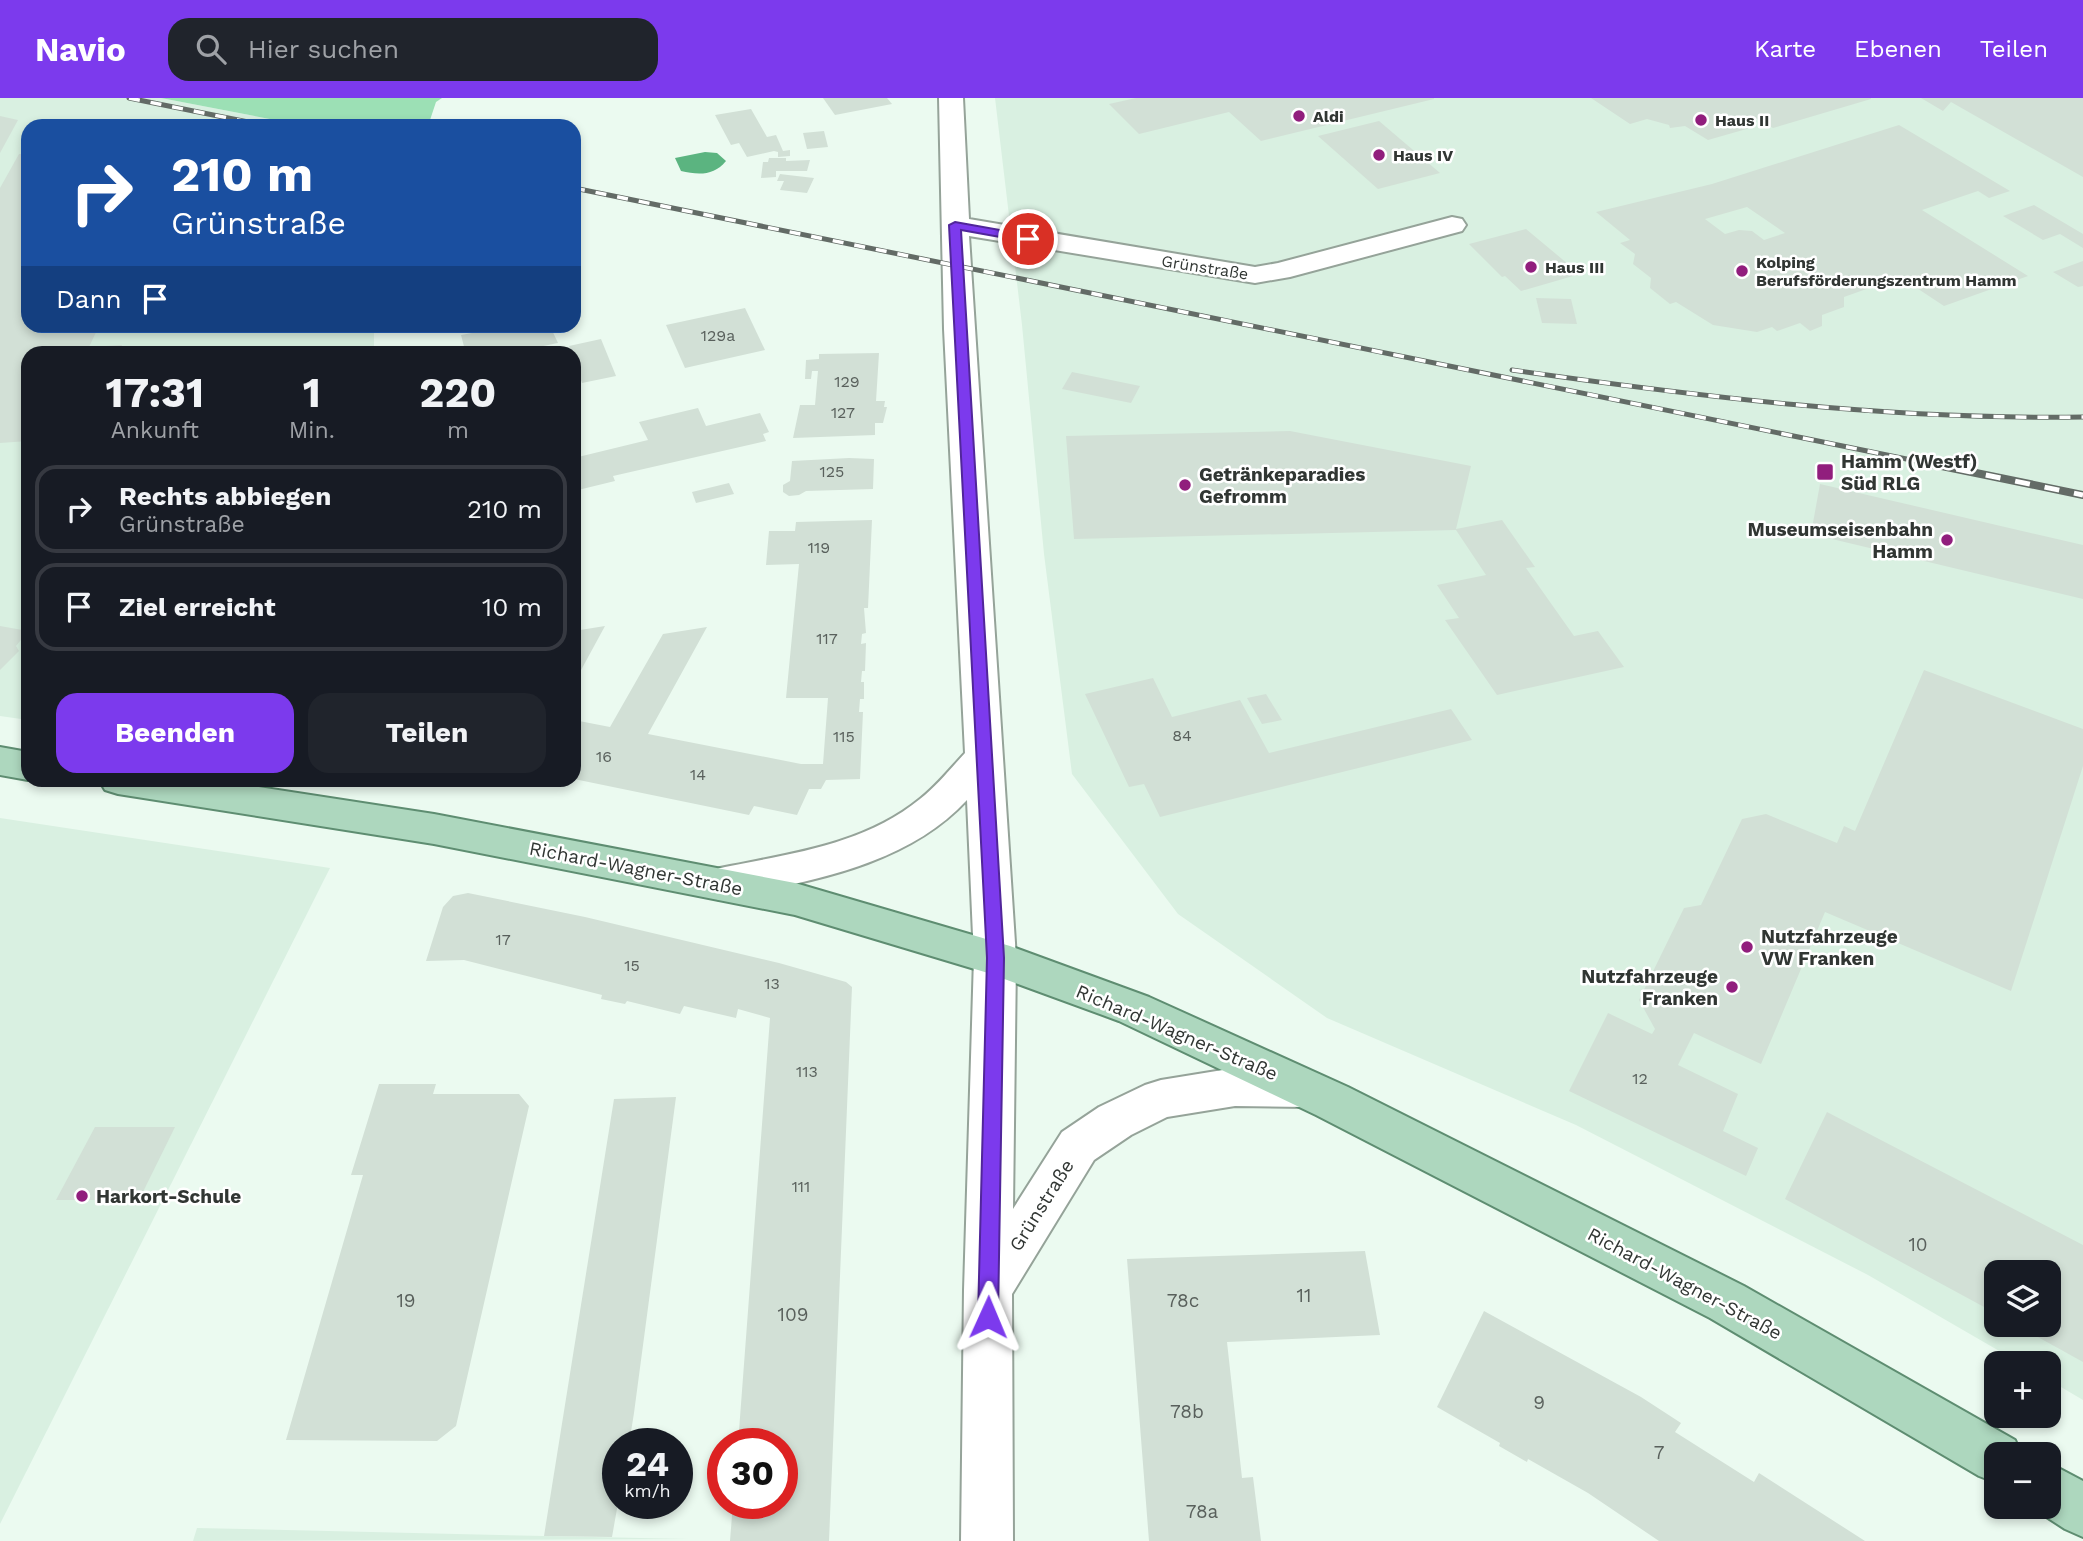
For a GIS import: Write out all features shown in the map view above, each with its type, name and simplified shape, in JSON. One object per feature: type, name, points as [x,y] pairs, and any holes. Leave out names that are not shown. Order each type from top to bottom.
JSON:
[{"type":"main road","points":[[0,761],[21,765]]},
{"type":"main road","name":"Richard-Wagner-Straße","points":[[163,787],[434,829],[795,899],[995,958],[1134,1009],[1305,1088],[1727,1302],[1984,1450]]},
{"type":"main road","points":[[2061,1497],[2083,1511]]},
{"type":"street","name":"Grünstraße","points":[[951,98],[955,225],[995,958],[988,1290],[987,1541]]},
{"type":"street","name":"Grünstraße","points":[[955,225],[1255,275],[1280,271],[1452,225]]},
{"type":"street","points":[[720,884],[809,864],[882,842],[931,812],[984,756]]},
{"type":"street","name":"Grünstraße","points":[[988,1290],[1078,1146],[1115,1121],[1161,1099],[1235,1087],[1305,1088]]},
{"type":"shaded area","points":[[0,98],[161,98],[270,119],[21,119],[21,333],[374,333],[374,346],[21,346],[21,719],[0,716]]},
{"type":"shaded area","points":[[161,98],[442,98],[436,102],[430,119],[270,119]]},
{"type":"shaded area","points":[[995,98],[2083,98],[2083,1400],[2061,1387],[2061,1351],[1999,1351],[1868,1275],[1576,1125],[1327,1018],[1178,914],[1072,774],[1044,554],[1022,325]]},
{"type":"shaded area","points":[[705,152],[717,153],[726,161],[711,172],[681,171],[675,158]]},
{"type":"shaded area","name":"Harkort-Schule","points":[[0,818],[330,868],[0,1524]]},
{"type":"shaded area","points":[[197,1528],[544,1536],[689,1539],[193,1541]]},
{"type":"building","points":[[823,98],[887,98],[892,104],[835,115]]},
{"type":"building","name":"Aldi","points":[[1136,98],[1434,99],[1261,141],[1229,112],[1139,134],[1109,104]]},
{"type":"building","name":"Haus II","points":[[1591,98],[1871,99],[1773,128],[1758,119],[1743,123],[1750,128],[1708,140],[1685,126],[1670,128],[1669,125],[1647,119],[1630,124]]},
{"type":"building","points":[[1921,98],[2083,98],[2083,177],[1951,102],[1943,111]]},
{"type":"building","points":[[751,109],[767,137],[776,135],[783,151],[790,150],[790,156],[778,157],[778,152],[774,151],[747,157],[739,143],[731,145],[715,115]]},
{"type":"building","points":[[0,116],[18,120],[0,153]]},
{"type":"building","name":"Haus IV","points":[[1379,121],[1440,173],[1378,189],[1318,136]]},
{"type":"building","points":[[1899,125],[2010,191],[1989,198],[1978,191],[1922,210],[2028,276],[1944,306],[1900,277],[1844,297],[1844,307],[1822,315],[1822,326],[1810,331],[1800,323],[1777,331],[1772,327],[1757,332],[1713,325],[1676,302],[1670,304],[1650,288],[1651,278],[1633,264],[1635,254],[1620,243],[1630,240],[1596,212],[1712,184]],"holes":[[[1747,207],[1785,233],[1764,240],[1752,231],[1739,230],[1725,234],[1705,219]]]},
{"type":"building","points":[[824,131],[828,147],[807,149],[803,133]]},
{"type":"building","points":[[21,154],[21,333],[96,333],[89,346],[21,346],[21,442],[0,443],[0,188]]},
{"type":"building","points":[[769,158],[786,158],[786,161],[810,160],[807,171],[776,171],[776,177],[761,178],[763,162],[768,162]]},
{"type":"building","points":[[780,174],[814,178],[807,193],[780,190],[784,181],[777,181]]},
{"type":"building","points":[[2034,205],[2083,234],[2083,248],[2060,234],[2043,240],[2003,216]]},
{"type":"building","name":"Haus III","points":[[1526,229],[1580,274],[1521,291],[1505,276],[1502,277],[1469,244]]},
{"type":"building","points":[[2083,261],[2083,286],[2078,287],[2053,272]]},
{"type":"building","points":[[1536,298],[1571,299],[1577,324],[1542,323]]},
{"type":"building","points":[[745,308],[765,350],[685,368],[666,325]]},
{"type":"building","points":[[553,333],[558,343],[543,346],[464,346],[461,335]]},
{"type":"building","points":[[601,339],[616,376],[582,383],[581,346],[569,346]]},
{"type":"building","points":[[879,353],[876,401],[885,401],[884,407],[887,407],[883,423],[875,423],[875,435],[793,438],[800,405],[815,405],[818,371],[812,371],[811,379],[805,379],[806,360],[819,359],[819,354]]},
{"type":"building","points":[[1072,372],[1140,386],[1131,403],[1062,389]]},
{"type":"building","points":[[698,408],[706,426],[760,413],[769,432],[763,434],[766,441],[613,476],[615,481],[581,489],[581,456],[648,440],[639,422]]},
{"type":"building","points":[[1290,431],[1471,466],[1456,529],[1502,520],[1535,567],[1526,568],[1574,636],[1598,631],[1624,667],[1497,695],[1445,620],[1459,618],[1437,585],[1486,575],[1456,530],[1074,539],[1066,436]]},
{"type":"building","points":[[874,459],[873,489],[806,491],[789,496],[783,492],[783,485],[790,481],[792,461]]},
{"type":"building","points":[[729,483],[734,494],[696,503],[692,492]]},
{"type":"building","name":"Museumseisenbahn Hamm","points":[[1820,484],[2083,545],[2083,599],[1811,534]]},
{"type":"building","points":[[872,520],[868,608],[864,608],[866,633],[862,634],[861,644],[866,643],[865,671],[862,671],[861,682],[864,682],[864,699],[860,699],[859,712],[863,712],[860,779],[826,780],[821,789],[809,789],[797,815],[754,806],[749,815],[581,780],[581,721],[610,727],[663,634],[707,627],[648,734],[801,764],[823,764],[828,698],[786,698],[799,564],[766,565],[769,531],[795,531],[796,522]]},
{"type":"building","points":[[0,626],[21,630],[21,640],[16,646],[19,651],[0,670]]},
{"type":"building","points":[[605,626],[581,670],[581,630]]},
{"type":"building","points":[[1924,670],[2083,729],[2083,766],[2011,991],[1825,912],[1761,1064],[1694,1033],[1678,1065],[1738,1094],[1723,1131],[1758,1148],[1746,1176],[1569,1091],[1608,1013],[1652,1034],[1655,1029],[1639,1000],[1684,908],[1701,905],[1742,819],[1766,814],[1837,843],[1844,826],[1855,831]]},
{"type":"building","points":[[1153,678],[1172,717],[1240,700],[1269,753],[1451,709],[1472,740],[1160,817],[1144,784],[1129,787],[1085,694]]},
{"type":"building","points":[[1266,694],[1282,720],[1262,724],[1247,698]]},
{"type":"building","points":[[468,893],[585,917],[779,963],[846,982],[852,987],[829,1541],[730,1541],[732,1519],[798,1519],[798,1428],[739,1428],[770,1018],[738,1009],[736,1018],[684,1006],[680,1014],[627,1001],[625,1004],[601,999],[602,995],[464,960],[426,961],[443,907],[453,896]]},
{"type":"building","points":[[379,1084],[436,1084],[433,1094],[519,1094],[529,1106],[456,1426],[437,1441],[286,1440],[363,1175],[351,1175]]},
{"type":"building","points":[[676,1097],[634,1413],[632,1428],[602,1428],[602,1519],[615,1519],[612,1537],[544,1536],[614,1099]]},
{"type":"building","points":[[1827,1112],[2083,1245],[2083,1362],[2038,1337],[2061,1337],[2061,1260],[1984,1260],[1984,1307],[1785,1199]]},
{"type":"building","points":[[95,1127],[175,1127],[139,1200],[56,1200]]},
{"type":"building","points":[[1365,1251],[1380,1335],[1227,1342],[1242,1478],[1253,1477],[1261,1541],[1149,1541],[1127,1259]]},
{"type":"building","points":[[1484,1311],[1641,1397],[1681,1423],[1675,1432],[1754,1482],[1759,1473],[1865,1541],[1659,1541],[1588,1493],[1499,1446],[1500,1443],[1437,1407]]},
{"type":"railway","points":[[129,98],[233,119]]},
{"type":"railway","points":[[581,189],[1936,465]]},
{"type":"railway","points":[[1512,370],[1726,398],[1868,411],[2083,417]]},
{"type":"railway","points":[[1927,463],[2083,495]]},
{"type":"place","name":"Aldi","points":[[1299,116]]},
{"type":"place","name":"Haus II","points":[[1701,120]]},
{"type":"place","name":"Haus IV","points":[[1379,155]]},
{"type":"place","name":"Haus III","points":[[1531,267]]},
{"type":"place","name":"Kolping Berufsförderungszentrum Hamm","points":[[1742,271]]},
{"type":"place","name":"Hamm (Westf) Süd RLG","points":[[1825,472]]},
{"type":"place","name":"Getränkeparadies Gefromm","points":[[1185,485]]},
{"type":"place","name":"Museumseisenbahn Hamm","points":[[1947,540]]},
{"type":"place","name":"Nutzfahrzeuge VW Franken","points":[[1747,947]]},
{"type":"place","name":"Nutzfahrzeuge Franken","points":[[1732,987]]},
{"type":"place","name":"Harkort-Schule","points":[[82,1196]]},
{"type":"route","points":[[988,1317],[995,958],[955,225],[1028,239]]}]
